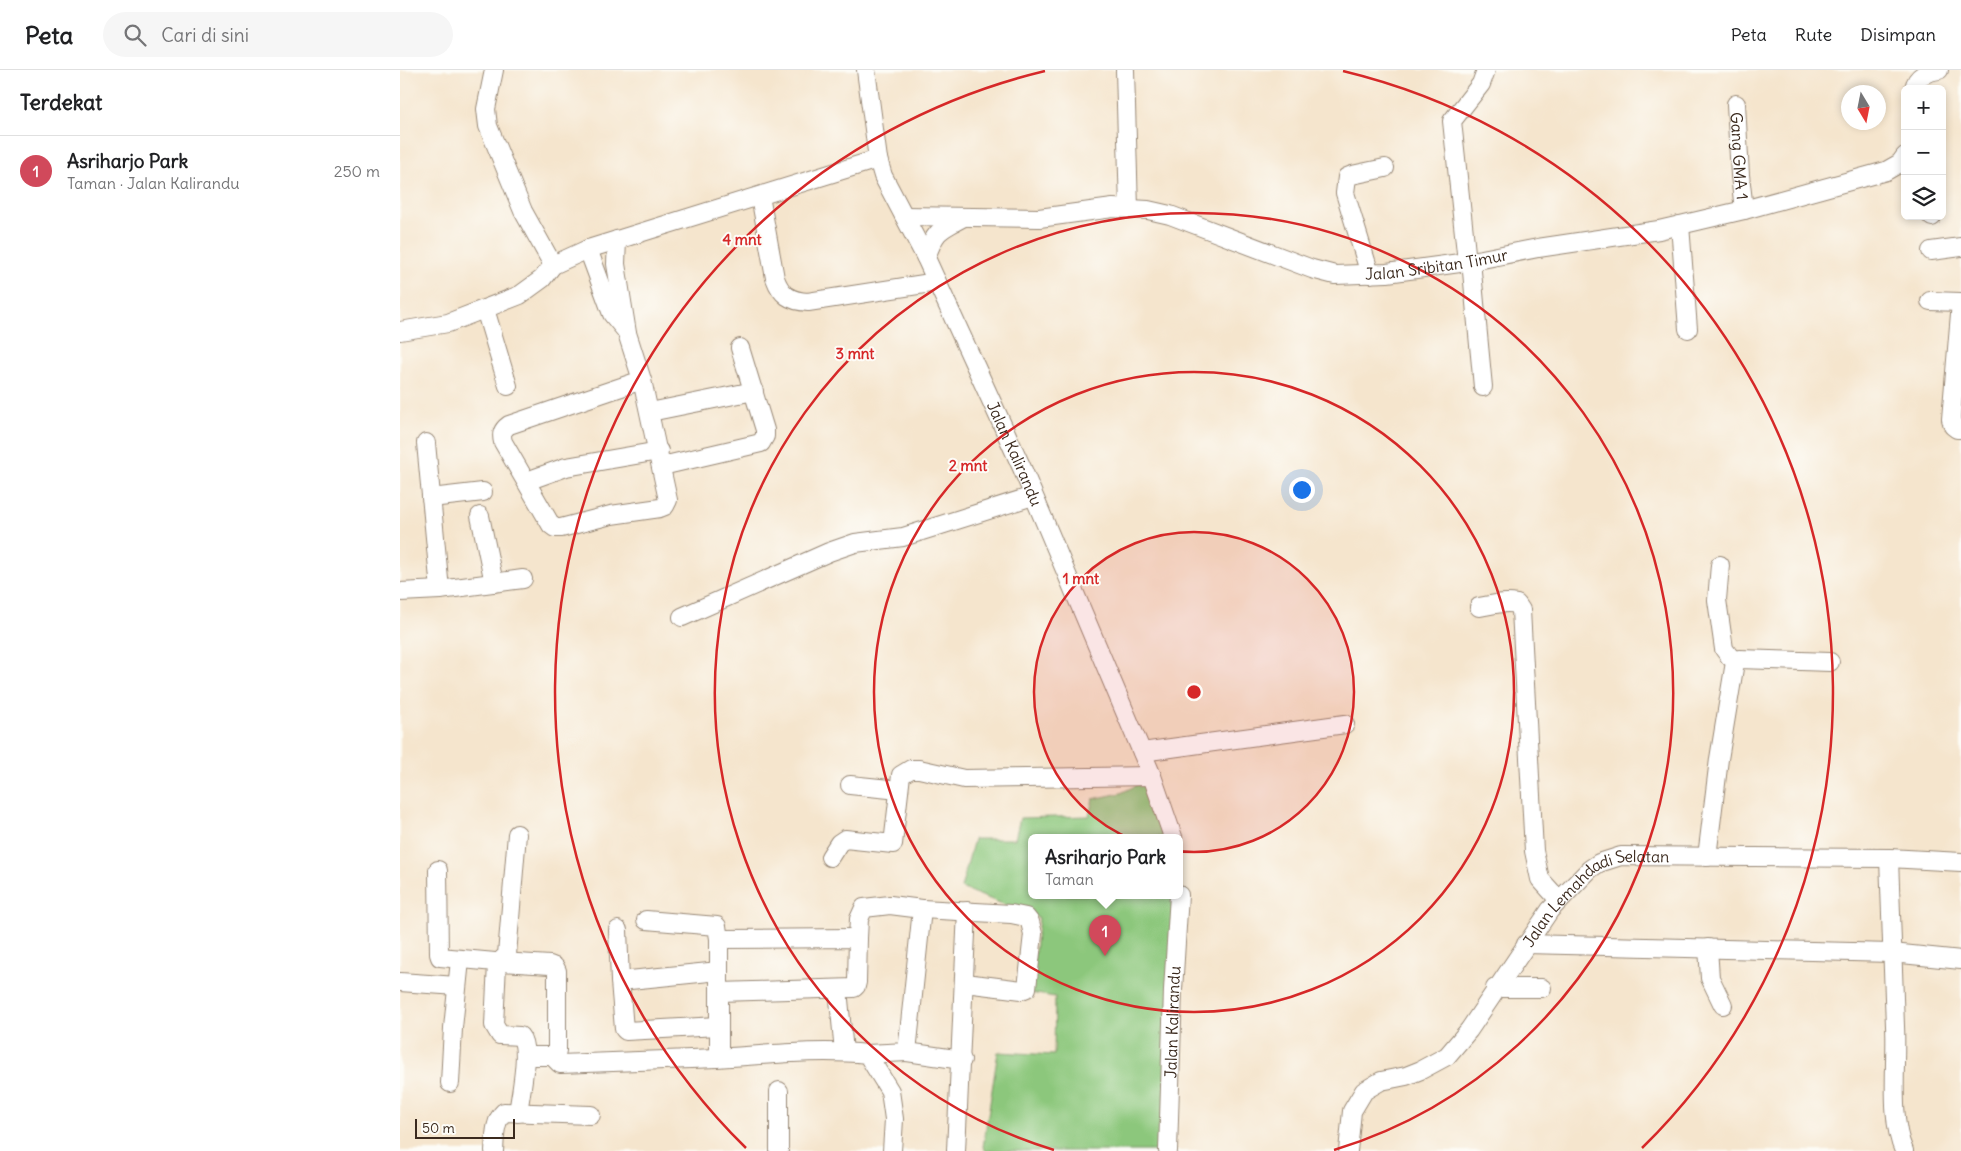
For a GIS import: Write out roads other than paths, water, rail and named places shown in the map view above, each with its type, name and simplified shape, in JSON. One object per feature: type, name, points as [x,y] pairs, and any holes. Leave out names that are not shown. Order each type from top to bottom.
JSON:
[{"type":"street","points":[[494,70],[486,109],[488,126],[523,211],[553,265]]},
{"type":"street","name":"Jalan Kalirandu","points":[[866,70],[882,176],[926,258],[990,396],[1152,776],[1172,834]]},
{"type":"street","points":[[1125,70],[1129,209]]},
{"type":"street","points":[[1483,387],[1452,121],[1481,84],[1486,70]]},
{"type":"street","points":[[1915,79],[1925,73],[1939,70]]},
{"type":"street","name":"Gang GMA 1","points":[[1736,104],[1744,210]]},
{"type":"street","points":[[400,331],[448,323],[520,295],[542,279],[553,265],[588,249],[878,159]]},
{"type":"street","name":"Jalan Sribitan Timur","points":[[904,216],[1039,218],[1113,208],[1148,210],[1170,215],[1312,269],[1335,275],[1370,274],[1469,262],[1538,248],[1659,230],[1744,210],[1886,171],[1901,162]]},
{"type":"street","points":[[1370,274],[1345,193],[1345,183],[1347,178],[1352,175],[1385,168]]},
{"type":"street","points":[[760,196],[775,278],[779,289],[786,296],[797,301],[808,302],[937,282]]},
{"type":"street","name":"Jalan Sribitan Timur","points":[[926,258],[935,235],[964,217]]},
{"type":"street","points":[[1680,225],[1688,329]]},
{"type":"street","points":[[617,240],[616,264],[627,333],[642,380],[650,412],[668,500],[665,506],[610,515],[555,528],[548,522],[527,481],[503,442],[502,435],[504,429],[509,425],[642,380]]},
{"type":"street","points":[[1931,251],[1961,247]]},
{"type":"street","points":[[588,249],[612,314],[627,333]]},
{"type":"street","points":[[1930,301],[1961,302],[1958,366],[1952,419],[1953,426],[1961,429]]},
{"type":"street","points":[[485,309],[508,386]]},
{"type":"street","points":[[527,481],[566,467],[660,459],[762,443],[766,430],[740,348]]},
{"type":"street","points":[[650,412],[754,391]]},
{"type":"street","points":[[426,443],[440,590]]},
{"type":"street","points":[[431,498],[483,492]]},
{"type":"street","points":[[682,617],[829,552],[855,543],[903,537],[1033,496]]},
{"type":"street","points":[[480,516],[494,583]]},
{"type":"street","points":[[1720,565],[1717,600],[1724,649],[1730,657],[1737,661],[1830,662]]},
{"type":"street","points":[[400,592],[440,590],[523,579]]},
{"type":"street","points":[[1479,607],[1500,603],[1513,603],[1517,604],[1521,610],[1534,851],[1540,879],[1559,900]]},
{"type":"street","points":[[1707,857],[1719,759],[1737,661]]},
{"type":"street","points":[[1142,752],[1345,724]]},
{"type":"street","points":[[830,857],[845,839],[893,844],[901,775],[911,769],[964,779],[1152,776]]},
{"type":"street","points":[[850,785],[898,790]]},
{"type":"street","points":[[517,834],[507,955],[499,963],[494,1025],[500,1035],[520,1036],[524,1040],[525,1056],[518,1113]]},
{"type":"street","name":"Jalan Lemahdadi Selatan","points":[[1348,1151],[1352,1111],[1364,1091],[1381,1082],[1406,1076],[1447,1056],[1469,1030],[1526,944],[1559,900],[1590,869],[1609,859],[1621,856],[1889,858],[1961,862]]},
{"type":"street","points":[[1889,858],[1896,1027],[1896,1114],[1904,1151]]},
{"type":"street","points":[[438,870],[440,957],[555,967],[557,971],[557,1051],[552,1056],[525,1056]]},
{"type":"street","name":"Jalan Kalirandu","points":[[1168,1151],[1173,990],[1179,899]]},
{"type":"street","points":[[719,992],[838,989],[856,986],[859,919],[864,908],[890,905],[1026,917],[1030,922],[1033,934],[1028,984],[1025,990],[964,983]]},
{"type":"street","points":[[907,1052],[922,909]]},
{"type":"street","points":[[956,1151],[962,1060],[967,911]]},
{"type":"street","points":[[646,920],[712,924],[717,926],[719,939],[719,1058]]},
{"type":"street","points":[[618,930],[620,981],[624,1029],[626,1031],[718,1026]]},
{"type":"street","points":[[719,939],[858,938]]},
{"type":"street","points":[[1526,944],[1892,953],[1961,960]]},
{"type":"street","points":[[1708,948],[1710,978],[1724,1006]]},
{"type":"street","points":[[450,1083],[460,960]]},
{"type":"street","points":[[620,981],[719,971]]},
{"type":"street","points":[[400,982],[457,986]]},
{"type":"street","points":[[1496,988],[1542,988]]},
{"type":"street","points":[[838,989],[844,1052]]},
{"type":"street","points":[[552,1056],[560,1064],[719,1058],[779,1052],[867,1054],[907,1052],[962,1060]]},
{"type":"street","points":[[867,1054],[890,1091],[894,1119],[892,1151]]},
{"type":"street","points":[[779,1091],[779,1151]]},
{"type":"street","points":[[494,1151],[499,1116],[504,1112],[591,1115]]},
{"type":"place","name":"Asriharjo Park","points":[[1105,956]]}]
